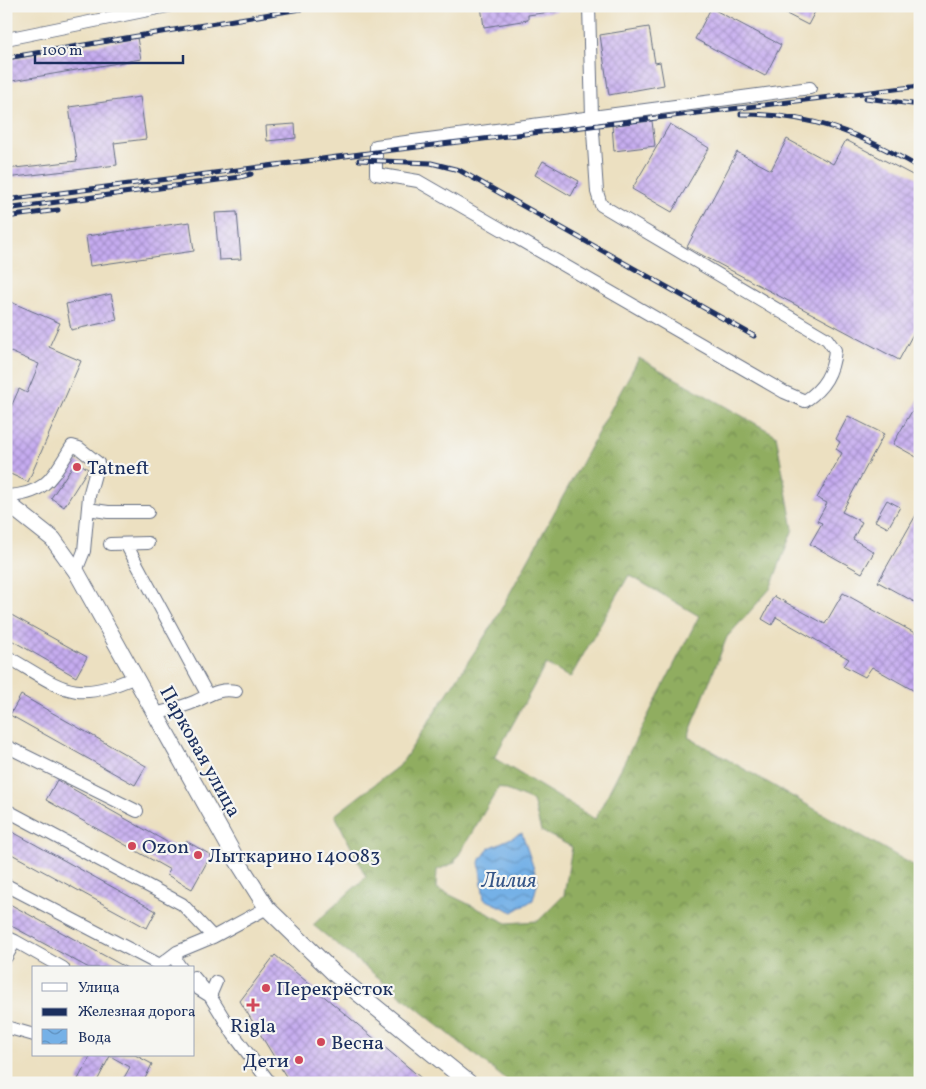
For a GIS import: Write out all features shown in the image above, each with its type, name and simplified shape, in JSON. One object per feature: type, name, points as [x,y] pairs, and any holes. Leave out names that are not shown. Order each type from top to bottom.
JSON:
[{"type":"main road","name":"Парковая улица","points":[[6,502],[53,539],[76,570],[235,857],[267,908],[336,975],[470,1083]]},
{"type":"street","points":[[6,39],[168,6]]},
{"type":"street","points":[[589,6],[592,116],[597,192],[601,205],[827,339],[835,350],[834,365],[819,391],[805,401],[784,392],[418,181],[376,174],[376,146],[592,116],[810,88]]},
{"type":"street","points":[[6,496],[32,494],[44,486],[72,446],[79,448],[98,463],[88,509],[84,551],[76,570]]},
{"type":"street","points":[[88,509],[108,512],[148,512]]},
{"type":"street","points":[[110,544],[148,543]]},
{"type":"street","points":[[126,544],[207,694]]},
{"type":"street","points":[[6,656],[66,690],[88,692],[107,689],[135,677]]},
{"type":"street","points":[[156,714],[194,702],[207,694],[225,689],[236,691]]},
{"type":"street","points":[[6,746],[137,811]]},
{"type":"street","points":[[6,810],[182,904],[213,937]]},
{"type":"street","points":[[6,885],[160,965],[167,965],[177,952],[213,937],[267,908]]},
{"type":"street","points":[[6,957],[11,939],[60,966]]},
{"type":"street","points":[[177,952],[176,961],[180,966]]},
{"type":"street","points":[[195,977],[270,1083]]},
{"type":"street","points":[[210,996],[216,982]]},
{"type":"street","points":[[195,987],[210,996]]},
{"type":"street","points":[[6,1027],[32,1034]]},
{"type":"green space","points":[[639,358],[776,435],[793,529],[770,589],[727,637],[688,737],[920,869],[920,1083],[510,1083],[313,925],[366,877],[335,815],[401,764],[494,622]],"holes":[[[629,575],[699,616],[595,819],[494,758],[546,664],[570,678]],[[499,787],[533,801],[541,831],[572,847],[564,895],[538,921],[507,923],[436,888],[437,870],[454,863]]]},
{"type":"water","name":"Лилия","points":[[522,833],[538,881],[533,900],[513,912],[484,899],[479,862],[489,848]]},
{"type":"building","points":[[481,6],[556,6],[557,11],[528,15],[528,20],[484,27]]},
{"type":"building","points":[[771,6],[818,6],[808,25]]},
{"type":"building","points":[[711,8],[781,45],[765,76],[695,39]]},
{"type":"building","points":[[649,27],[655,63],[660,62],[664,85],[609,95],[600,35]]},
{"type":"building","points":[[137,38],[141,59],[6,82],[6,60]]},
{"type":"building","points":[[140,97],[146,139],[114,143],[117,165],[6,178],[6,169],[77,161],[69,107]]},
{"type":"building","points":[[652,121],[655,146],[614,151],[612,125]]},
{"type":"building","points":[[295,124],[296,138],[267,141],[266,126]]},
{"type":"building","points":[[670,124],[709,148],[672,212],[632,189]]},
{"type":"building","points":[[787,139],[833,164],[846,140],[920,179],[920,321],[899,360],[687,247],[737,152],[771,170]]},
{"type":"building","points":[[543,161],[579,181],[571,196],[535,175]]},
{"type":"building","points":[[237,212],[241,259],[219,260],[215,213]]},
{"type":"building","points":[[190,222],[194,251],[90,266],[86,236]]},
{"type":"building","points":[[111,294],[117,320],[71,330],[66,304]]},
{"type":"building","points":[[6,300],[60,323],[49,347],[81,361],[28,482],[6,472],[6,418],[19,389],[27,393],[39,364],[6,350]]},
{"type":"building","points":[[920,397],[920,459],[893,444]]},
{"type":"building","points":[[848,416],[884,434],[842,512],[862,522],[853,539],[874,552],[862,573],[810,544],[822,523],[817,521],[827,503],[817,498],[842,453],[836,449],[840,442],[836,439]]},
{"type":"building","points":[[76,461],[88,469],[64,507],[51,498]]},
{"type":"building","points":[[887,500],[900,507],[888,528],[875,521]]},
{"type":"building","points":[[920,508],[920,605],[878,582]]},
{"type":"building","points":[[843,593],[920,636],[920,694],[872,667],[865,677],[844,666],[849,659],[776,617],[772,625],[762,619],[774,596],[825,624]]},
{"type":"building","points":[[6,612],[87,657],[76,677],[6,637]]},
{"type":"building","points":[[21,695],[146,766],[135,785],[10,715]]},
{"type":"building","points":[[57,780],[181,850],[186,841],[211,855],[192,889],[167,875],[170,870],[46,800]]},
{"type":"building","points":[[9,830],[156,911],[147,928],[6,851],[6,836]]},
{"type":"building","points":[[6,902],[123,966],[85,966],[6,923]]},
{"type":"building","name":"Весна","points":[[275,955],[427,1083],[290,1083],[240,1001]]},
{"type":"building","points":[[90,1056],[110,1056],[96,1083],[76,1083]]},
{"type":"building","points":[[110,1056],[137,1056],[152,1064],[143,1083],[121,1083],[130,1067]]},
{"type":"railway","points":[[6,58],[318,6]]},
{"type":"railway","points":[[424,6],[464,6]]},
{"type":"railway","points":[[6,200],[376,152],[920,86]]},
{"type":"railway","points":[[866,98],[920,105]]},
{"type":"railway","points":[[741,114],[790,118],[834,128],[877,145],[920,168]]},
{"type":"railway","points":[[359,160],[431,163],[459,170],[754,336]]},
{"type":"railway","points":[[6,209],[251,174]]},
{"type":"railway","points":[[6,217],[58,210]]},
{"type":"place","name":"Tatneft","points":[[77,467]]},
{"type":"place","name":"Ozon","points":[[132,846]]},
{"type":"place","name":"Лыткарино 140083","points":[[198,855]]},
{"type":"place","name":"Перекрёсток","points":[[266,988]]},
{"type":"place","name":"Rigla","points":[[253,1005]]},
{"type":"place","name":"Весна","points":[[321,1042]]},
{"type":"place","name":"Дети","points":[[299,1060]]}]
